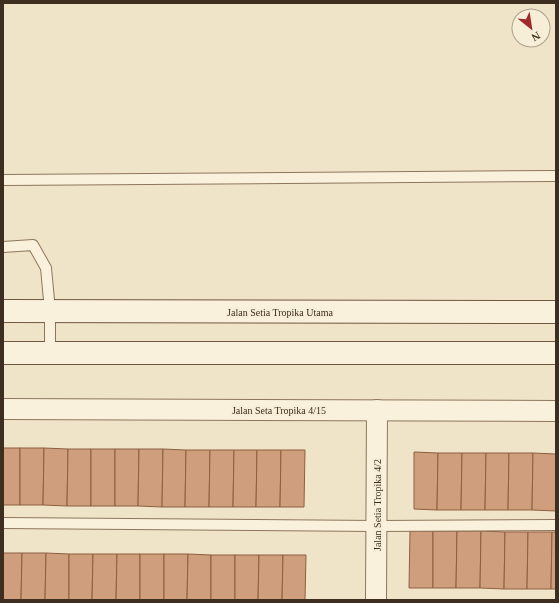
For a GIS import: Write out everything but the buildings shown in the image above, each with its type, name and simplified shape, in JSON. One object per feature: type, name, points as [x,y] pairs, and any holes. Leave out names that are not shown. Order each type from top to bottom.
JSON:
[{"type":"main road","name":"Jalan Setia Tropika Utama","points":[[3,311],[556,312]]},
{"type":"main road","points":[[3,353],[556,353]]},
{"type":"street","name":"Jalan Seta Tropika 4/15","points":[[3,409],[556,410]]},
{"type":"street","name":"Jalan Setia Tropika 4/2","points":[[376,600],[377,410]]},
{"type":"lane","points":[[3,180],[556,176]]},
{"type":"lane","points":[[3,247],[33,245],[46,268],[50,311],[50,353]]},
{"type":"lane","points":[[3,523],[376,526],[556,525]]}]
